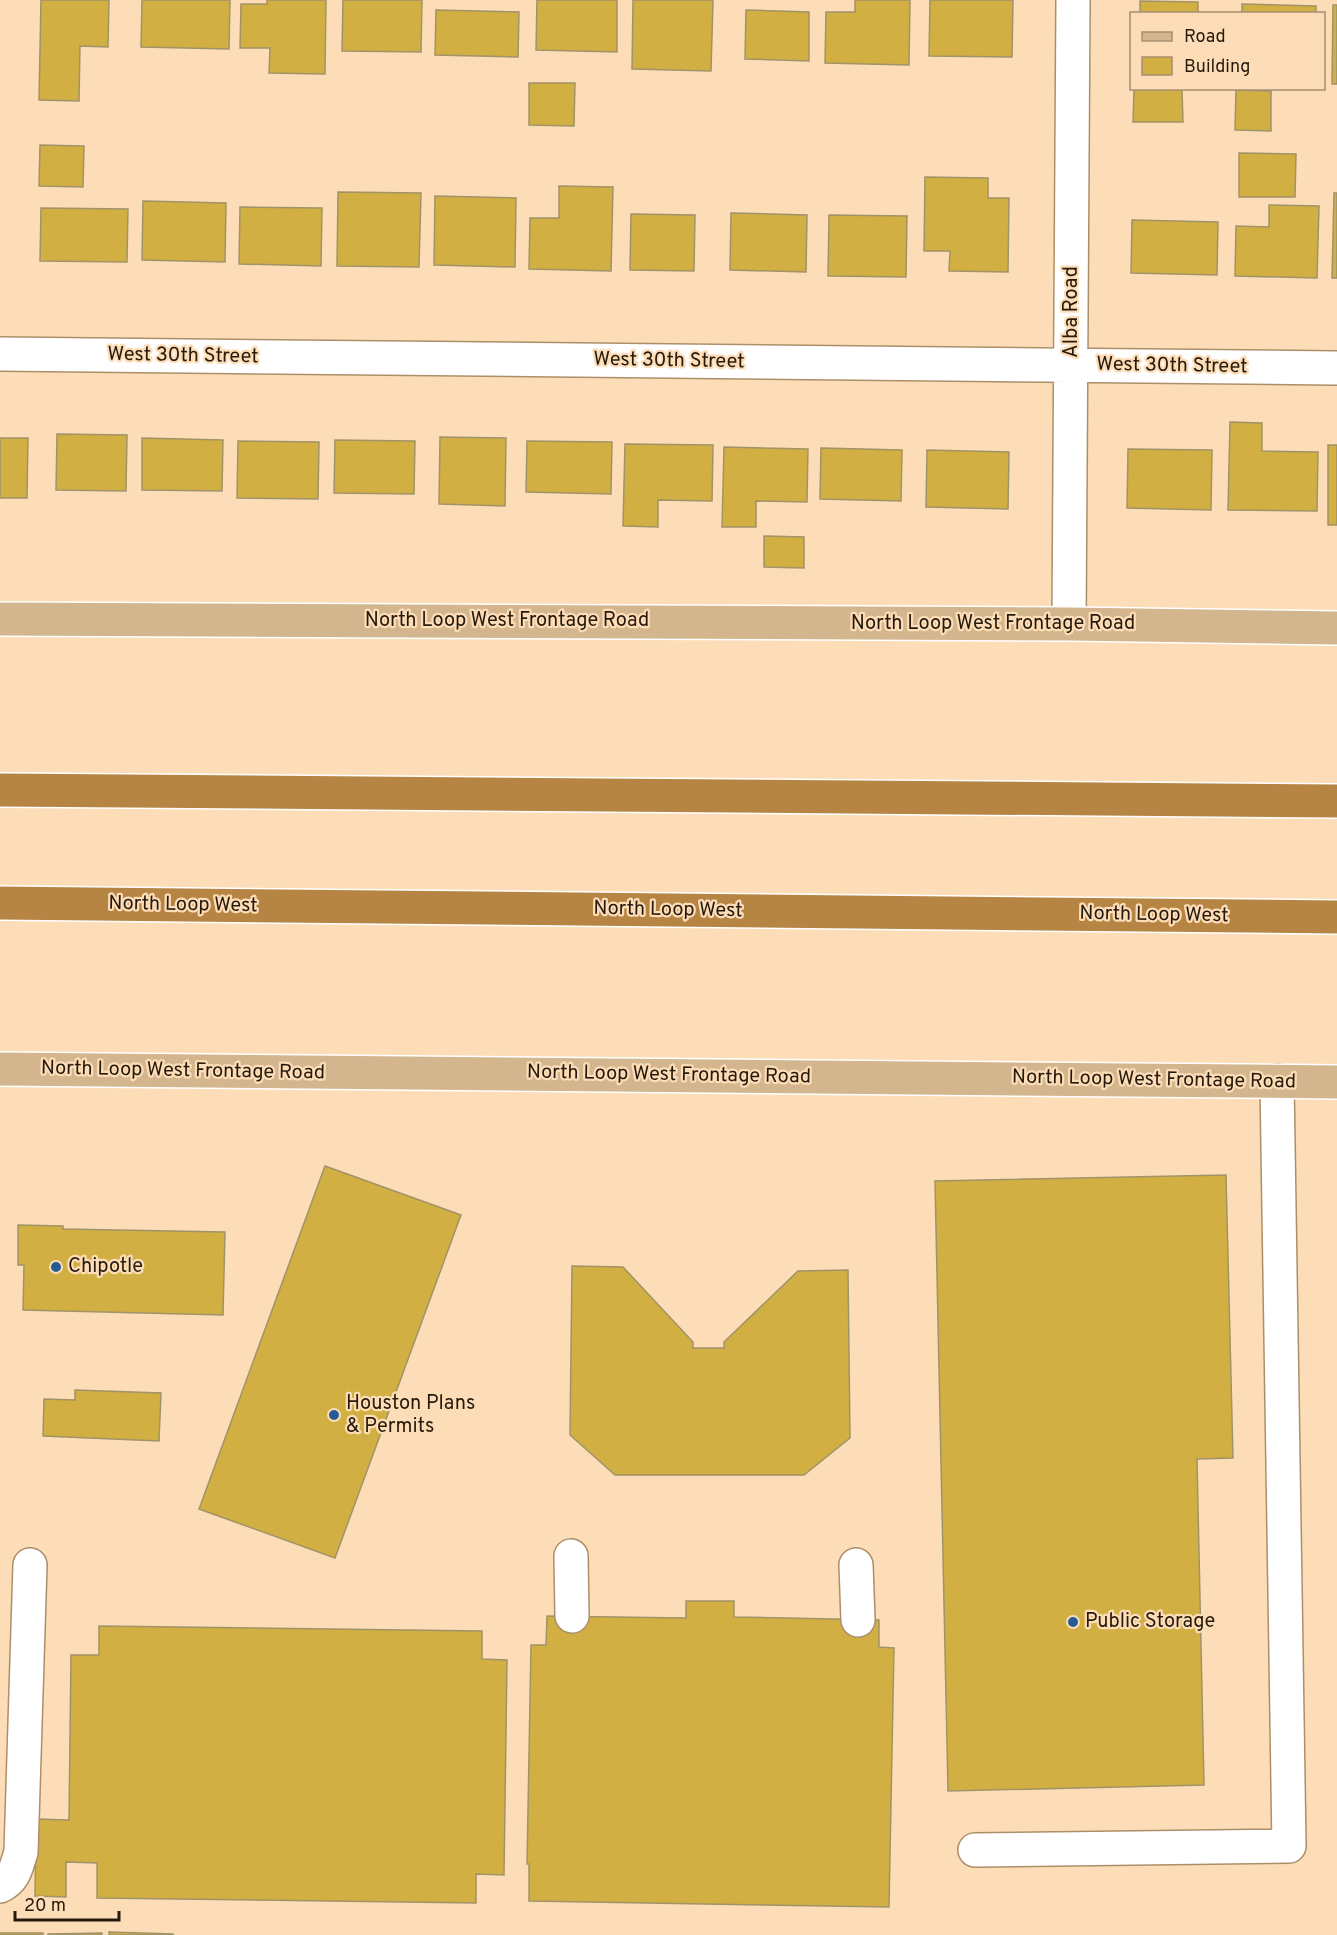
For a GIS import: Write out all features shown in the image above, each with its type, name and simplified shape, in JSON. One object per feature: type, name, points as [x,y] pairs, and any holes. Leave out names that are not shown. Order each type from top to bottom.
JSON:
[{"type":"highway","points":[[0,790],[1337,801]]},
{"type":"highway","name":"North Loop West","points":[[0,903],[1337,917]]},
{"type":"main road","name":"North Loop West Frontage Road","points":[[0,619],[1070,624],[1337,628]]},
{"type":"main road","name":"North Loop West Frontage Road","points":[[0,1069],[1337,1082]]},
{"type":"street","name":"Alba Road","points":[[1070,624],[1073,0]]},
{"type":"street","name":"West 30th Street","points":[[0,354],[1337,368]]},
{"type":"street","points":[[975,1850],[1289,1846],[1278,1081]]},
{"type":"street","points":[[572,1556],[572,1616]]},
{"type":"street","points":[[0,1886],[9,1882],[21,1852],[30,1565]]},
{"type":"street","points":[[856,1565],[858,1620]]},
{"type":"building","points":[[41,0],[109,0],[108,47],[80,46],[79,101],[39,100]]},
{"type":"building","points":[[142,0],[230,0],[229,49],[141,47]]},
{"type":"building","points":[[267,0],[326,0],[325,74],[269,73],[270,48],[240,48],[241,4],[267,4]]},
{"type":"building","points":[[343,0],[422,0],[421,52],[342,51]]},
{"type":"building","points":[[537,0],[617,0],[617,52],[536,50]]},
{"type":"building","points":[[633,0],[713,0],[711,71],[632,69]]},
{"type":"building","points":[[855,0],[910,0],[909,65],[825,63],[826,12],[855,12]]},
{"type":"building","points":[[930,0],[1013,0],[1012,57],[929,56]]},
{"type":"building","points":[[1140,1],[1198,2],[1198,12],[1140,12]]},
{"type":"building","points":[[1242,4],[1316,6],[1316,12],[1242,12]]},
{"type":"building","points":[[1333,5],[1337,5],[1337,84],[1332,84]]},
{"type":"building","points":[[436,10],[519,12],[518,57],[435,55]]},
{"type":"building","points":[[746,10],[809,12],[809,61],[745,59]]},
{"type":"building","points":[[529,83],[575,83],[574,126],[529,125]]},
{"type":"building","points":[[1134,90],[1182,90],[1183,122],[1133,122]]},
{"type":"building","points":[[1236,90],[1271,91],[1271,131],[1235,130]]},
{"type":"building","points":[[40,145],[84,146],[83,187],[39,186]]},
{"type":"building","points":[[1239,153],[1296,154],[1295,197],[1239,197]]},
{"type":"building","points":[[925,177],[988,178],[988,198],[1009,198],[1008,272],[949,271],[950,251],[924,251]]},
{"type":"building","points":[[559,186],[613,187],[611,271],[529,269],[530,218],[559,218]]},
{"type":"building","points":[[338,192],[421,193],[419,267],[337,266]]},
{"type":"building","points":[[1334,193],[1337,193],[1337,278],[1332,278]]},
{"type":"building","points":[[435,196],[516,198],[515,267],[434,265]]},
{"type":"building","points":[[143,201],[226,203],[225,262],[142,260]]},
{"type":"building","points":[[1269,205],[1319,206],[1317,278],[1235,276],[1236,226],[1269,227]]},
{"type":"building","points":[[240,207],[322,208],[321,266],[239,264]]},
{"type":"building","points":[[41,208],[128,209],[127,262],[40,261]]},
{"type":"building","points":[[731,213],[807,215],[806,272],[730,270]]},
{"type":"building","points":[[631,214],[695,215],[694,271],[630,270]]},
{"type":"building","points":[[829,215],[907,216],[906,277],[828,276]]},
{"type":"building","points":[[1132,220],[1218,222],[1217,275],[1131,273]]},
{"type":"building","points":[[1230,422],[1262,423],[1262,451],[1318,452],[1317,511],[1228,510]]},
{"type":"building","points":[[57,434],[127,435],[126,491],[56,490]]},
{"type":"building","points":[[440,437],[506,438],[505,506],[439,504]]},
{"type":"building","points":[[0,438],[28,438],[27,498],[0,498]]},
{"type":"building","points":[[142,438],[223,440],[222,491],[142,490]]},
{"type":"building","points":[[335,440],[415,441],[414,494],[334,493]]},
{"type":"building","points":[[238,441],[319,442],[318,499],[237,498]]},
{"type":"building","points":[[527,441],[612,442],[611,494],[526,492]]},
{"type":"building","points":[[625,444],[713,445],[712,501],[658,500],[658,527],[623,526]]},
{"type":"building","points":[[1328,445],[1337,445],[1337,525],[1328,525]]},
{"type":"building","points":[[724,447],[808,449],[807,502],[756,501],[756,527],[722,527]]},
{"type":"building","points":[[821,448],[902,450],[901,501],[820,499]]},
{"type":"building","points":[[1128,449],[1212,450],[1211,510],[1127,508]]},
{"type":"building","points":[[927,450],[1009,452],[1008,509],[926,507]]},
{"type":"building","points":[[764,536],[804,537],[804,568],[764,567]]},
{"type":"building","points":[[325,1166],[461,1215],[335,1558],[199,1509]]},
{"type":"building","name":"Public Storage","points":[[1226,1175],[1233,1458],[1197,1459],[1204,1785],[948,1791],[935,1181]]},
{"type":"building","points":[[18,1225],[63,1226],[63,1229],[225,1232],[223,1315],[23,1310],[24,1265],[18,1265]]},
{"type":"building","points":[[572,1266],[623,1267],[693,1342],[693,1348],[724,1348],[724,1342],[798,1271],[848,1270],[850,1438],[804,1475],[615,1475],[570,1435]]},
{"type":"building","points":[[75,1390],[161,1393],[159,1441],[43,1436],[44,1399],[75,1400]]},
{"type":"building","points":[[686,1601],[734,1601],[734,1617],[879,1620],[879,1647],[894,1648],[889,1907],[529,1901],[529,1864],[527,1864],[531,1645],[546,1645],[547,1616],[686,1618]]},
{"type":"building","points":[[99,1626],[482,1631],[482,1659],[507,1660],[504,1875],[476,1874],[476,1903],[97,1898],[97,1863],[66,1862],[66,1897],[35,1896],[36,1819],[69,1820],[71,1655],[99,1655]]},
{"type":"building","points":[[109,1932],[173,1934],[173,1935],[109,1935]]},
{"type":"building","points":[[0,1933],[43,1933],[43,1935],[0,1935]]},
{"type":"building","points":[[102,1933],[102,1935],[48,1935],[48,1934]]},
{"type":"place","name":"Chipotle","points":[[56,1267]]},
{"type":"place","name":"Houston Plans & Permits","points":[[334,1415]]},
{"type":"place","name":"Public Storage","points":[[1073,1622]]}]
